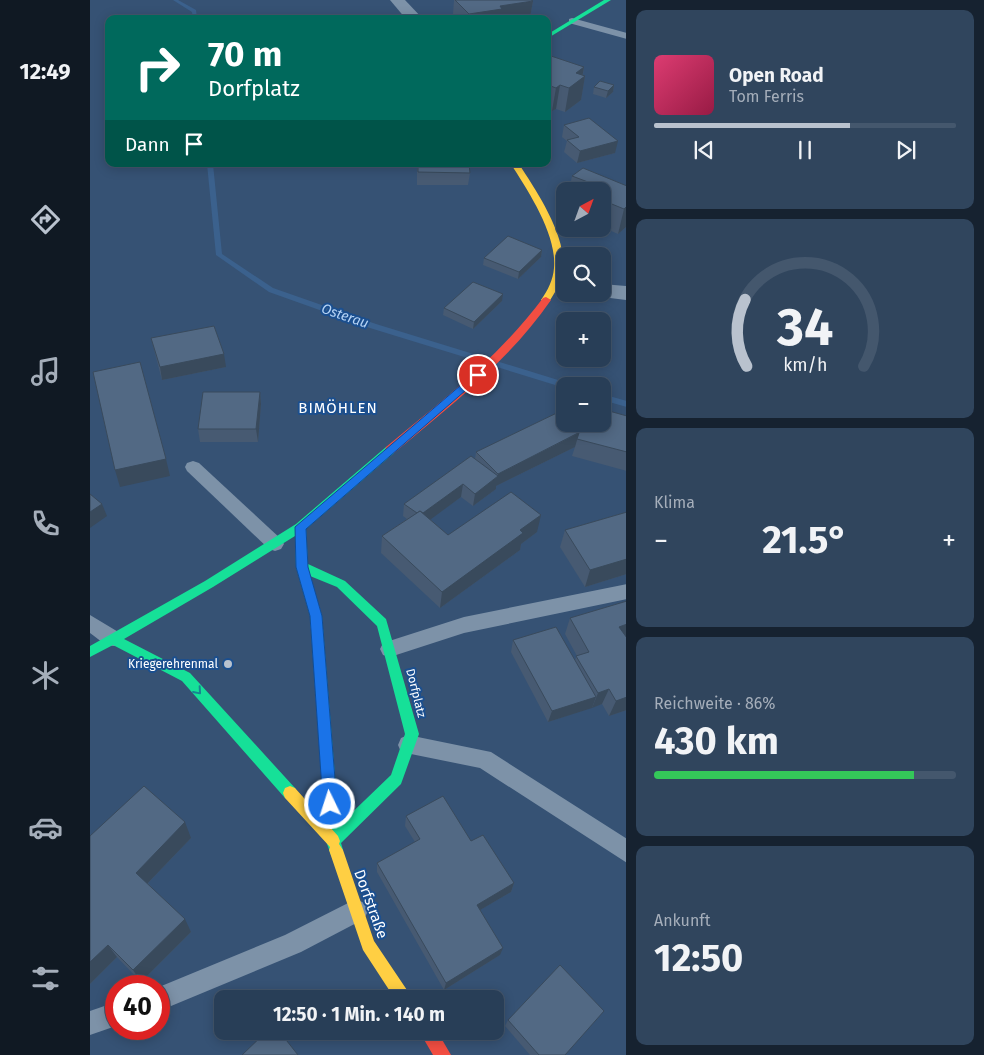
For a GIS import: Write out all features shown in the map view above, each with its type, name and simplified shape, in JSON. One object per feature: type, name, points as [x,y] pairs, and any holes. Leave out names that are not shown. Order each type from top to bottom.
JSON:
[{"type":"street","points":[[397,0],[411,15]]},
{"type":"street","points":[[551,34],[608,0]]},
{"type":"street","points":[[517,167],[536,198],[556,248]]},
{"type":"street","points":[[90,652],[275,544],[300,527],[478,375],[532,321],[556,291]]},
{"type":"street","points":[[611,292],[626,293]]},
{"type":"street","points":[[300,527],[302,567],[316,616],[333,841]]},
{"type":"street","name":"Dorfplatz","points":[[302,567],[341,584],[382,623],[412,734],[396,779],[333,841]]},
{"type":"street","points":[[113,639],[186,677],[333,841]]},
{"type":"street","name":"Dorfstraße","points":[[333,841],[368,946],[399,990]]},
{"type":"street","points":[[433,1040],[443,1055]]},
{"type":"lane","points":[[572,22],[626,36]]},
{"type":"lane","points":[[193,467],[275,544]]},
{"type":"lane","points":[[390,648],[464,625],[626,591]]},
{"type":"lane","points":[[90,623],[113,639]]},
{"type":"lane","points":[[408,745],[484,759],[626,852]]},
{"type":"lane","points":[[170,994],[293,944],[356,912]]},
{"type":"lane","points":[[90,1023],[105,1018]]},
{"type":"building","points":[[455,0],[533,1],[500,6],[502,9],[469,14]]},
{"type":"building","points":[[551,56],[584,67],[576,73],[585,76],[569,88],[560,85],[556,88],[551,86]]},
{"type":"building","points":[[600,81],[614,85],[608,91],[594,87]]},
{"type":"building","points":[[589,118],[618,141],[580,151],[567,140],[579,137],[564,125]]},
{"type":"building","points":[[418,167],[469,167],[470,173],[418,172]]},
{"type":"building","points":[[583,168],[626,186],[626,207],[624,209],[611,204],[611,182],[588,182],[572,176]]},
{"type":"building","points":[[508,236],[542,250],[519,272],[484,258]]},
{"type":"building","points":[[473,282],[503,294],[474,322],[444,308]]},
{"type":"building","points":[[214,326],[224,354],[160,367],[151,338]]},
{"type":"building","points":[[140,362],[166,459],[115,470],[93,372]]},
{"type":"building","points":[[203,392],[260,392],[256,429],[198,429]]},
{"type":"building","points":[[611,412],[626,416],[626,452],[577,439],[579,432],[611,432]]},
{"type":"building","points":[[556,413],[556,432],[578,432],[498,474],[476,452]]},
{"type":"building","points":[[471,456],[498,476],[475,494],[463,484],[423,513],[420,511],[417,513],[404,504]]},
{"type":"building","points":[[511,492],[541,515],[520,530],[523,533],[442,592],[382,536],[420,511],[448,535]]},
{"type":"building","points":[[90,494],[102,504],[90,512]]},
{"type":"building","points":[[626,512],[626,559],[590,570],[565,530]]},
{"type":"building","points":[[626,601],[626,624],[619,627],[626,637],[626,697],[616,701],[609,689],[598,693],[576,656],[589,652],[570,618]]},
{"type":"building","points":[[556,627],[596,697],[552,711],[513,640]]},
{"type":"building","points":[[144,786],[185,822],[136,873],[185,919],[133,970],[108,945],[90,962],[90,836]]},
{"type":"building","points":[[443,796],[471,841],[483,835],[514,883],[477,905],[503,948],[446,983],[377,863],[420,839],[406,816]]},
{"type":"building","points":[[560,965],[604,1011],[565,1055],[539,1055],[508,1020]]},
{"type":"building","points":[[258,1040],[286,1040],[298,1055],[242,1055]]},
{"type":"waterway","name":"Osterau","points":[[175,0],[194,11],[194,15]]},
{"type":"waterway","name":"Osterau","points":[[210,167],[219,255],[271,290],[373,326],[556,382]]},
{"type":"waterway","name":"Osterau","points":[[611,400],[626,404]]},
{"type":"traffic: fast","points":[[551,34],[608,0]]},
{"type":"traffic: fast","points":[[90,652],[209,584],[300,527],[390,450]]},
{"type":"traffic: fast","points":[[300,527],[302,567],[316,616],[333,841],[336,850]]},
{"type":"traffic: fast","points":[[302,567],[341,584],[382,623],[412,734],[396,779],[333,841]]},
{"type":"traffic: fast","points":[[113,639],[186,677],[290,793]]},
{"type":"traffic: slow","points":[[517,167],[543,212],[558,252],[557,279],[546,300]]},
{"type":"traffic: slow","points":[[290,793],[333,841]]},
{"type":"traffic: slow","points":[[336,850],[368,945],[399,990]]},
{"type":"traffic: jam","points":[[390,450],[473,380],[513,342],[546,300]]},
{"type":"traffic: jam","points":[[433,1040],[443,1055]]},
{"type":"place","name":"Kriegerehrenmal","points":[[228,664]]},
{"type":"district","name":"BIMÖHLEN","points":[[338,408]]},
{"type":"route","points":[[330,804],[316,616],[302,567],[300,527],[478,375]]}]
